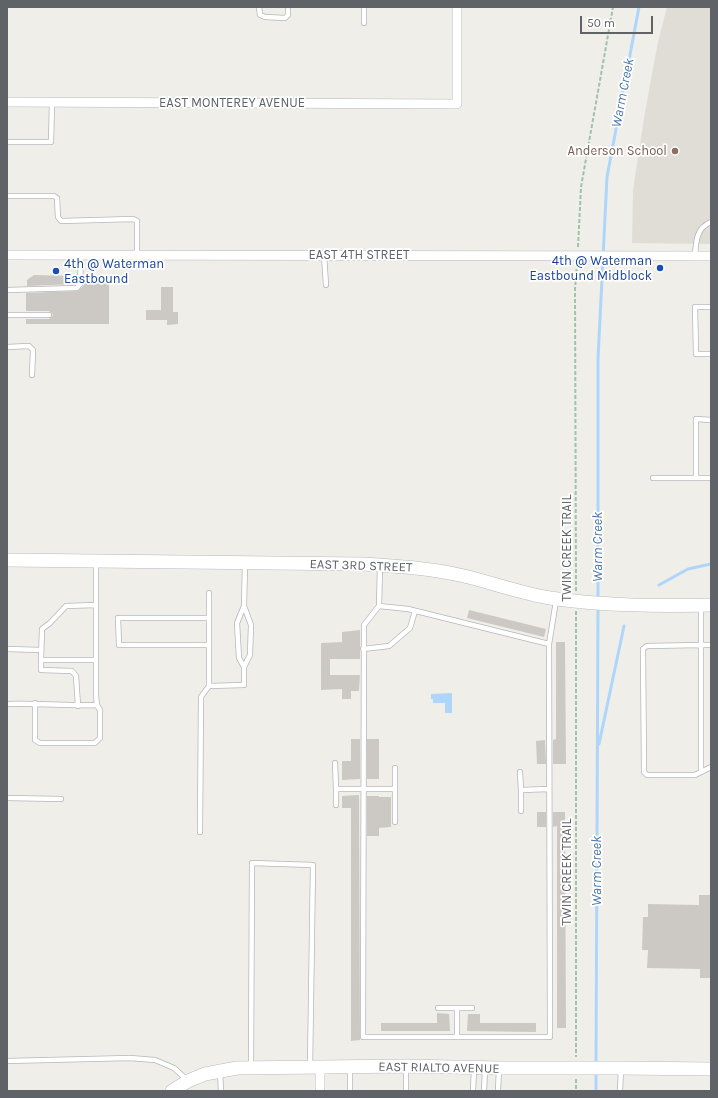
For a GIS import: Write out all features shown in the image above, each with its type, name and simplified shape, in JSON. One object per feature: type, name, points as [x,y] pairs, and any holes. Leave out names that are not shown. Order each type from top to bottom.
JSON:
[{"type":"main road","name":"EAST 3RD STREET","points":[[7,560],[380,565],[430,569],[556,599],[579,602],[614,605],[706,606]]},
{"type":"main road","name":"EAST RIALTO AVENUE","points":[[172,1091],[188,1081],[205,1074],[220,1070],[251,1067],[406,1066],[479,1068],[711,1069]]},
{"type":"street","name":"EAST MONTEREY AVENUE","points":[[7,102],[457,104],[457,7]]},
{"type":"street","name":"EAST 4TH STREET","points":[[7,255],[711,256]]},
{"type":"street","points":[[315,1067],[320,1091]]},
{"type":"lane","points":[[259,7],[260,15],[265,17],[285,18],[288,15],[288,10]]},
{"type":"lane","points":[[364,7],[364,23]]},
{"type":"lane","points":[[7,142],[51,142],[52,102]]},
{"type":"lane","points":[[7,196],[54,196],[57,198],[58,217],[61,220],[133,219],[137,221],[137,255]]},
{"type":"lane","points":[[695,256],[697,237],[702,228],[711,222]]},
{"type":"lane","points":[[7,290],[77,288],[80,284],[81,255]]},
{"type":"lane","points":[[324,255],[326,285]]},
{"type":"lane","points":[[711,307],[695,307],[696,354],[711,354]]},
{"type":"lane","points":[[7,315],[49,315]]},
{"type":"lane","points":[[7,347],[29,346],[33,350],[32,375]]},
{"type":"lane","points":[[696,478],[696,420],[711,420]]},
{"type":"lane","points":[[653,478],[711,478]]},
{"type":"lane","points":[[35,703],[35,740],[40,743],[95,743],[100,738],[100,710],[96,705],[96,561]]},
{"type":"lane","points":[[244,667],[239,658],[238,623],[244,606],[245,563]]},
{"type":"lane","points":[[380,565],[379,606],[364,625],[363,648],[363,1037],[550,1037],[549,644],[556,599]]},
{"type":"lane","points":[[200,832],[201,697],[209,686],[210,593]]},
{"type":"lane","points":[[78,706],[76,676],[72,670],[41,670],[42,629],[50,623],[66,606],[96,605]]},
{"type":"lane","points":[[209,686],[244,686],[244,667],[250,655],[251,625],[244,606]]},
{"type":"lane","points":[[379,606],[415,611],[549,644]]},
{"type":"lane","points":[[701,772],[701,645],[706,606]]},
{"type":"lane","points":[[363,648],[389,646],[410,628],[415,611]]},
{"type":"lane","points":[[210,618],[118,618],[119,645],[210,645]]},
{"type":"lane","points":[[711,645],[647,646],[643,649],[644,772],[647,775],[695,775],[711,768]]},
{"type":"lane","points":[[7,649],[41,650]]},
{"type":"lane","points":[[41,660],[95,660]]},
{"type":"lane","points":[[7,704],[35,703],[46,705],[96,705]]},
{"type":"lane","points":[[335,763],[336,805]]},
{"type":"lane","points":[[395,768],[395,822]]},
{"type":"lane","points":[[520,772],[521,811]]},
{"type":"lane","points":[[336,789],[395,789]]},
{"type":"lane","points":[[521,790],[549,789]]},
{"type":"lane","points":[[7,798],[61,799]]},
{"type":"lane","points":[[251,1067],[252,863],[313,865],[315,1067]]},
{"type":"lane","points":[[438,1008],[472,1008]]},
{"type":"lane","points":[[457,1008],[457,1037]]},
{"type":"lane","points":[[7,1061],[130,1058],[155,1060],[174,1068],[188,1081]]},
{"type":"lane","points":[[406,1066],[406,1091]]},
{"type":"lane","points":[[350,1067],[350,1091]]},
{"type":"lane","points":[[473,1091],[479,1068]]},
{"type":"lane","points":[[479,1068],[484,1091]]},
{"type":"lane","points":[[498,1091],[499,1068]]},
{"type":"lane","points":[[617,1068],[620,1091]]},
{"type":"lane","points":[[220,1070],[221,1091]]},
{"type":"path","name":"TWIN CREEK TRAIL","points":[[576,1091],[579,602],[575,289],[581,187],[613,7]]},
{"type":"shaded area","name":"Anderson School","points":[[667,7],[711,7],[711,244],[632,243],[633,190],[658,42]]},
{"type":"water","points":[[452,693],[452,713],[445,713],[445,703],[433,703],[433,699],[431,699],[431,694]]},
{"type":"building","points":[[34,275],[77,276],[75,284],[27,286],[27,280]]},
{"type":"building","points":[[84,276],[109,276],[109,324],[26,324],[26,319],[49,319],[53,315],[49,311],[26,311],[26,293],[78,291],[84,285]]},
{"type":"building","points":[[161,287],[173,287],[173,312],[178,312],[178,324],[167,325],[167,320],[146,320],[146,310],[161,310]]},
{"type":"building","points":[[469,610],[546,629],[544,637],[467,618]]},
{"type":"building","points":[[360,630],[360,659],[330,659],[330,675],[360,675],[359,691],[351,691],[351,699],[342,699],[342,689],[321,690],[321,643],[342,642],[342,632]]},
{"type":"building","points":[[556,642],[565,642],[566,764],[553,764],[553,740],[556,739]]},
{"type":"building","points":[[351,739],[360,739],[360,779],[342,780],[342,761],[351,761]]},
{"type":"building","points":[[367,739],[379,739],[379,779],[367,779]]},
{"type":"building","points":[[545,740],[546,764],[537,764],[536,741]]},
{"type":"building","points":[[359,795],[360,1040],[351,1041],[351,808],[342,808],[342,796]]},
{"type":"building","points":[[367,796],[391,797],[391,827],[379,828],[379,836],[367,836]]},
{"type":"building","points":[[537,812],[546,812],[546,827],[537,827]]},
{"type":"building","points":[[553,812],[565,812],[566,1028],[557,1028],[557,826],[553,827]]},
{"type":"building","points":[[699,895],[711,895],[711,978],[700,978],[700,969],[647,968],[648,950],[642,950],[643,917],[648,917],[648,904],[699,905]]},
{"type":"building","points":[[437,1013],[449,1014],[450,1031],[381,1031],[381,1023],[437,1023]]},
{"type":"building","points":[[468,1014],[480,1014],[480,1023],[536,1023],[536,1032],[467,1031]]},
{"type":"waterway","name":"Warm Creek","points":[[598,600],[598,359],[607,177],[639,7]]},
{"type":"waterway","points":[[659,585],[688,569],[711,564]]},
{"type":"waterway","name":"Warm Creek","points":[[596,1064],[598,606]]},
{"type":"waterway","points":[[599,744],[624,626]]},
{"type":"waterway","name":"Warm Creek","points":[[596,1072],[596,1091]]},
{"type":"place","name":"Anderson School","points":[[675,151]]},
{"type":"place","name":"4th @ Waterman Eastbound Midblock","points":[[660,268]]},
{"type":"place","name":"4th @ Waterman Eastbound","points":[[56,271]]}]
